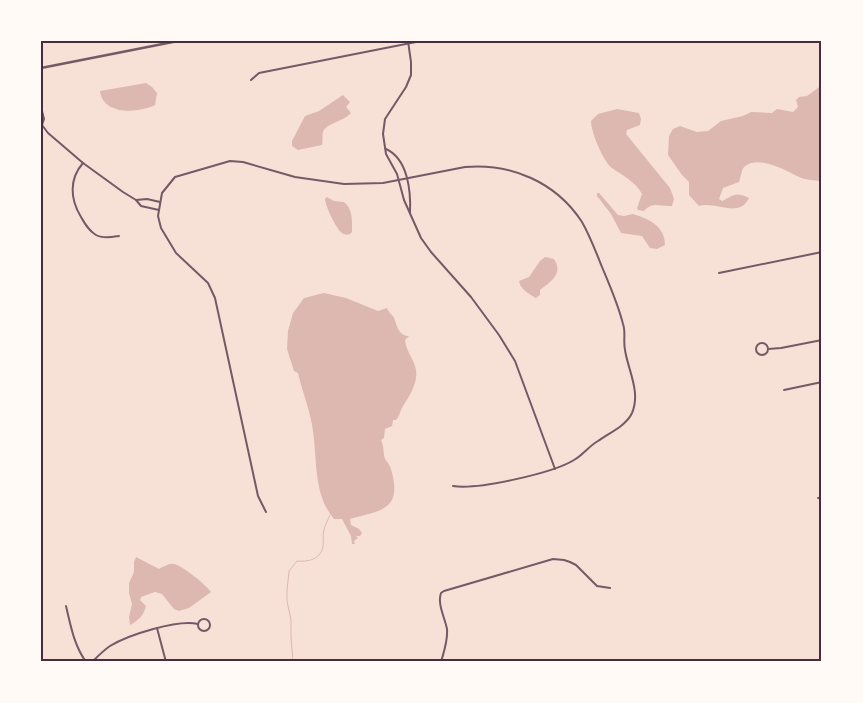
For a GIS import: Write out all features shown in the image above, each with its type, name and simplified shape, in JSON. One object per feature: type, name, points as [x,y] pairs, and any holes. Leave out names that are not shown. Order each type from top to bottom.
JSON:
[{"type":"street","points":[[147,41],[148,47]]},
{"type":"street","points":[[41,68],[178,41]]},
{"type":"street","points":[[251,80],[260,73],[420,41]]},
{"type":"street","points":[[408,42],[411,75],[406,87],[385,119],[383,134],[386,154],[399,180],[404,200],[421,238],[471,297],[499,335],[515,361],[555,469]]},
{"type":"street","points":[[41,107],[44,120],[42,125],[48,133],[84,163],[136,200],[141,206],[159,210]]},
{"type":"street","points":[[386,149],[392,152],[398,160],[408,179],[410,214]]},
{"type":"street","points":[[266,512],[256,488],[215,298],[208,283],[170,245],[160,228],[160,202],[164,189],[175,177],[230,161],[243,162],[289,176],[330,183],[368,184],[408,179],[477,166],[502,168],[538,181],[558,195],[575,214],[587,233],[614,295],[624,326],[624,350],[636,391],[632,414],[625,423],[593,444],[575,460],[555,469],[471,487],[453,486]]},
{"type":"street","points":[[84,163],[76,173],[74,180],[73,198],[77,212],[85,225],[95,235],[101,237],[119,236]]},
{"type":"street","points":[[136,200],[147,199],[160,202]]},
{"type":"street","points":[[719,273],[822,252]]},
{"type":"street","points":[[768,349],[762,342],[755,348],[757,353],[761,355],[766,353],[768,349],[822,340]]},
{"type":"street","points":[[784,390],[822,382]]},
{"type":"street","points":[[441,662],[447,638],[447,630],[439,599],[440,593],[444,591],[553,559],[564,560],[576,565],[597,586],[610,588]]},
{"type":"street","points":[[66,606],[73,636],[86,662]]},
{"type":"street","points":[[204,619],[208,620],[210,626],[208,630],[202,631],[198,628],[198,624],[200,620],[204,619]]},
{"type":"street","points":[[92,662],[111,646],[157,628],[182,623],[198,624]]},
{"type":"street","points":[[157,628],[166,662]]},
{"type":"shaded area","points":[[146,83],[157,93],[155,105],[140,110],[115,109],[103,99],[100,91]]},
{"type":"shaded area","points":[[822,85],[822,182],[808,180],[772,165],[757,162],[750,163],[744,167],[739,182],[723,188],[719,199],[722,201],[737,195],[749,198],[745,204],[739,207],[699,206],[689,195],[689,182],[668,155],[669,136],[673,129],[680,126],[697,132],[708,131],[721,121],[743,116],[751,112],[772,113],[777,109],[793,112],[798,107],[796,100],[799,97],[807,96]]},
{"type":"shaded area","points":[[343,95],[350,102],[346,107],[351,113],[325,129],[322,145],[298,150],[292,146],[292,141],[305,116],[319,111]]},
{"type":"shaded area","points":[[617,109],[639,113],[640,125],[627,130],[626,134],[670,188],[674,199],[672,206],[654,205],[644,211],[638,210],[642,194],[639,189],[612,168],[601,153],[595,139],[591,121],[598,114]]},
{"type":"shaded area","points":[[597,193],[618,215],[633,214],[655,224],[662,233],[665,245],[657,249],[650,248],[642,236],[621,233],[611,214],[597,196]]},
{"type":"shaded area","points":[[327,197],[334,201],[344,202],[349,208],[352,224],[352,232],[350,234],[342,233],[337,227],[327,206],[325,199]]},
{"type":"shaded area","points":[[545,257],[554,259],[557,264],[557,273],[540,290],[540,295],[536,298],[523,289],[519,281],[529,277]]},
{"type":"shaded area","points":[[324,293],[346,298],[378,311],[387,308],[394,318],[397,327],[403,334],[409,336],[405,340],[416,371],[415,382],[411,392],[396,420],[393,420],[392,426],[385,429],[384,438],[381,440],[385,459],[391,468],[394,493],[387,506],[350,519],[351,525],[362,533],[360,536],[356,536],[358,538],[354,541],[355,544],[352,544],[351,536],[342,519],[334,519],[322,498],[317,474],[311,418],[298,373],[294,371],[287,349],[288,331],[293,313],[304,298]]},
{"type":"shaded area","points":[[136,557],[159,569],[170,564],[178,565],[194,576],[211,592],[189,608],[179,611],[174,609],[162,594],[155,592],[141,597],[140,600],[146,606],[144,612],[136,622],[130,625],[129,617],[132,604],[129,583],[134,572]]},
{"type":"waterway","points":[[293,661],[291,620],[287,601],[289,571],[297,561],[309,560],[319,555],[323,547],[324,528],[330,515]]}]
